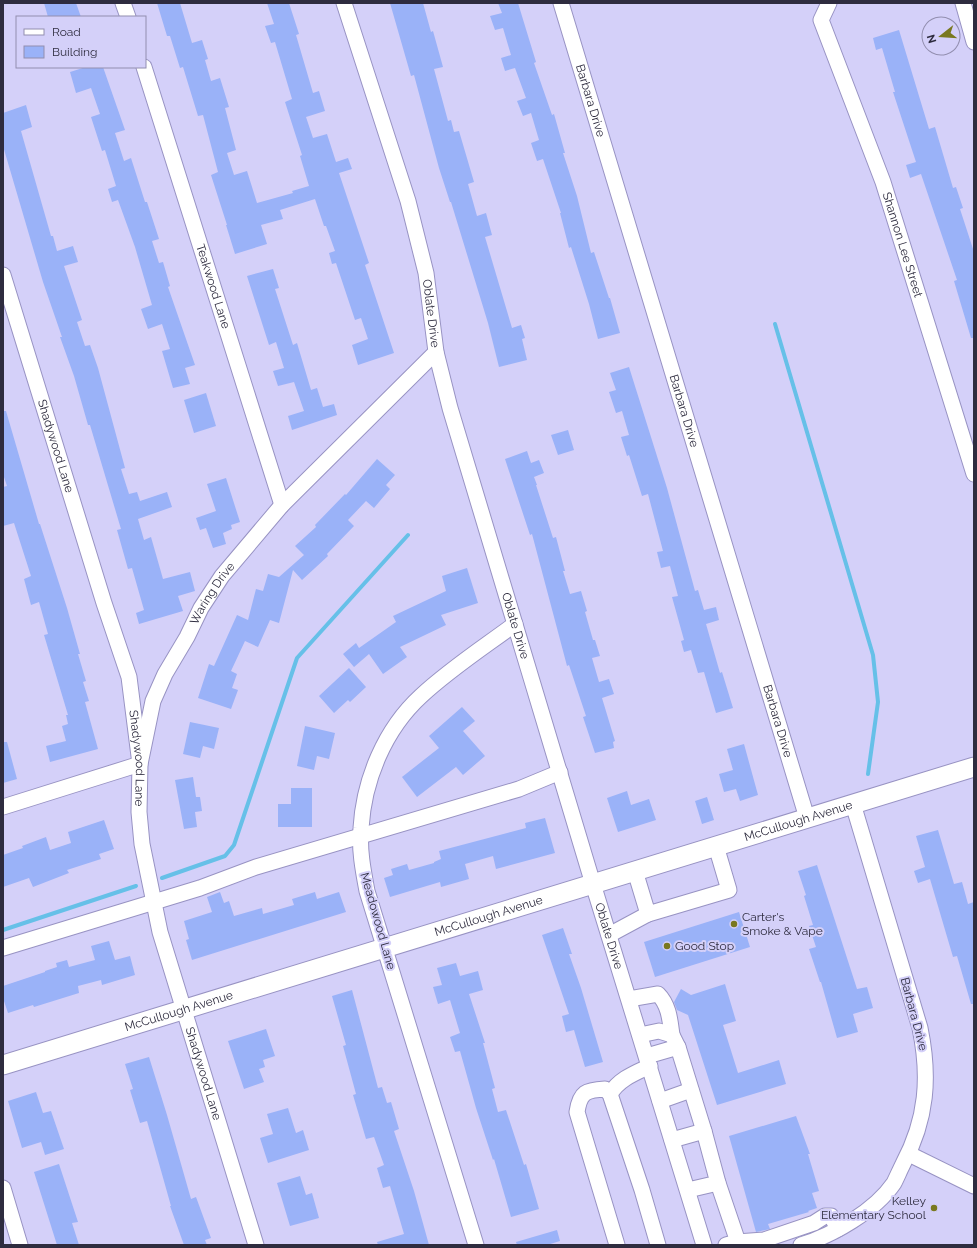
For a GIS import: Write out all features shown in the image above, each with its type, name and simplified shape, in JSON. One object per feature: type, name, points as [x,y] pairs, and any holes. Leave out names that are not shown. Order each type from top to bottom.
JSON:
[{"type":"main road","name":"McCullough Avenue","points":[[3,1064],[974,767]]},
{"type":"street","points":[[123,3],[128,16]]},
{"type":"street","name":"Oblate Drive","points":[[344,3],[408,201],[426,273],[436,352],[450,408],[704,1245]]},
{"type":"street","name":"Barbara Drive","points":[[561,3],[807,818]]},
{"type":"street","name":"Shannon Lee Street","points":[[829,3],[821,20],[884,182],[974,474]]},
{"type":"street","points":[[962,3],[974,42]]},
{"type":"street","name":"Teakwood Lane","points":[[144,68],[282,505]]},
{"type":"street","name":"Shadywood Lane","points":[[3,275],[104,603],[129,677],[140,764],[139,812],[142,844],[160,932],[256,1245]]},
{"type":"street","name":"Waring Drive","points":[[140,764],[153,701],[165,674],[187,637],[201,608],[222,576],[282,505],[436,352]]},
{"type":"street","name":"Meadowood Lane","points":[[476,1245],[366,884],[363,870],[361,837],[363,807],[374,766],[383,747],[406,712],[420,696],[436,682],[515,624]]},
{"type":"street","points":[[3,807],[140,764]]},
{"type":"street","points":[[3,948],[200,888],[256,867],[519,789],[560,772]]},
{"type":"street","name":"Barbara Drive","points":[[801,1245],[838,1229],[866,1211],[880,1198],[893,1183],[909,1154],[920,1125],[924,1106],[926,1073],[924,1047],[920,1028],[853,804]]},
{"type":"street","points":[[609,935],[648,914],[729,890],[716,846]]},
{"type":"street","points":[[635,871],[648,914]]},
{"type":"street","points":[[629,999],[658,994],[663,999],[668,1011],[675,1041],[704,1131],[734,1244],[764,1240],[814,1223],[825,1216],[831,1216],[838,1229]]},
{"type":"street","points":[[640,1035],[659,1031],[675,1041]]},
{"type":"street","points":[[610,1094],[615,1086],[675,1041]]},
{"type":"street","points":[[617,1245],[577,1112],[578,1100],[585,1093],[595,1090],[605,1089],[610,1094],[642,1190],[658,1245]]},
{"type":"street","points":[[660,1101],[691,1090]]},
{"type":"street","points":[[672,1140],[704,1131]]},
{"type":"street","points":[[909,1154],[974,1186]]},
{"type":"street","points":[[688,1190],[718,1182]]},
{"type":"street","points":[[3,1188],[20,1245]]},
{"type":"building","points":[[44,3],[76,3],[81,16],[48,16]]},
{"type":"building","points":[[157,3],[180,3],[192,43],[202,40],[208,59],[205,60],[211,81],[220,78],[229,107],[225,108],[236,150],[227,153],[234,175],[247,171],[257,203],[293,193],[292,191],[309,186],[300,156],[302,155],[285,102],[292,99],[275,42],[271,43],[265,26],[274,24],[267,3],[289,3],[299,34],[296,35],[313,93],[319,91],[325,111],[306,117],[313,138],[327,134],[336,162],[348,158],[352,169],[339,173],[369,263],[365,265],[394,353],[358,365],[352,345],[368,339],[361,318],[355,320],[336,263],[332,264],[329,253],[335,251],[326,226],[324,226],[315,199],[280,210],[283,219],[261,225],[267,244],[235,254],[211,175],[218,172],[203,115],[198,116],[183,67],[180,68],[170,36],[167,36]]},
{"type":"building","points":[[390,3],[423,3],[443,67],[434,69],[448,121],[451,120],[454,132],[459,131],[474,182],[468,184],[477,216],[486,213],[492,235],[485,237],[512,328],[521,325],[525,338],[522,339],[527,360],[499,367],[488,323],[439,168],[414,75],[411,76]]},
{"type":"building","points":[[498,3],[518,3],[536,62],[534,63],[552,115],[554,114],[565,153],[563,153],[577,196],[591,253],[594,252],[620,333],[598,339],[589,304],[571,247],[569,248],[561,213],[543,159],[537,161],[531,143],[539,140],[531,113],[523,116],[517,101],[526,98],[515,68],[505,71],[501,58],[511,55],[503,28],[495,30],[490,16],[502,13]]},
{"type":"building","points":[[899,30],[929,129],[935,127],[953,188],[956,187],[963,208],[960,209],[974,252],[974,338],[971,338],[954,281],[957,280],[921,174],[910,178],[906,165],[916,162],[893,92],[895,92],[882,48],[876,50],[873,38]]},
{"type":"building","points":[[83,68],[103,68],[125,130],[115,133],[124,161],[131,158],[145,202],[147,202],[159,239],[152,241],[159,263],[163,262],[170,286],[168,287],[195,365],[185,368],[190,384],[173,388],[162,351],[170,349],[162,324],[148,329],[141,309],[152,305],[135,247],[118,200],[112,202],[108,189],[116,186],[105,150],[102,151],[91,117],[100,114],[91,88],[76,93],[70,72]]},
{"type":"building","points":[[26,105],[32,127],[21,131],[51,236],[53,236],[57,251],[73,246],[78,262],[64,266],[82,320],[77,322],[85,346],[90,345],[98,368],[125,468],[121,469],[129,494],[137,492],[140,501],[167,492],[172,507],[138,519],[144,540],[151,537],[163,579],[190,572],[195,591],[178,596],[183,611],[139,624],[136,613],[144,610],[132,568],[128,569],[117,530],[121,529],[90,425],[88,425],[74,376],[60,337],[62,337],[43,282],[3,146],[3,113]]},
{"type":"building","points":[[273,269],[279,288],[275,289],[293,345],[297,343],[311,390],[317,388],[323,407],[334,404],[337,415],[292,430],[288,416],[304,411],[294,382],[278,386],[273,371],[284,368],[276,342],[269,345],[247,276]]},
{"type":"building","points":[[629,367],[667,488],[695,591],[698,590],[704,610],[716,607],[719,620],[706,624],[720,673],[722,672],[733,708],[716,713],[704,672],[698,673],[691,650],[684,652],[681,641],[684,640],[672,597],[678,596],[670,566],[661,568],[657,552],[663,551],[648,494],[642,496],[629,455],[627,456],[621,437],[629,435],[622,411],[616,413],[609,392],[616,390],[610,373]]},
{"type":"building","points":[[206,393],[216,426],[194,433],[184,400]]},
{"type":"building","points":[[3,411],[6,411],[39,524],[67,608],[80,654],[78,654],[86,681],[83,682],[89,701],[85,702],[98,749],[50,762],[46,746],[66,741],[62,726],[68,724],[66,715],[68,715],[44,635],[48,634],[39,602],[31,605],[24,579],[31,576],[14,523],[3,526],[3,487],[7,486],[3,474]]},
{"type":"building","points":[[568,430],[574,450],[558,455],[551,435]]},
{"type":"building","points":[[527,451],[531,463],[539,460],[544,473],[534,477],[553,538],[556,537],[565,571],[563,571],[570,594],[581,591],[593,640],[595,640],[600,656],[592,658],[599,682],[609,679],[614,694],[602,698],[615,741],[613,742],[614,748],[595,753],[583,717],[586,716],[569,665],[567,666],[532,534],[530,535],[505,459]]},
{"type":"building","points":[[377,459],[395,475],[386,485],[390,489],[374,508],[366,501],[348,520],[354,526],[327,554],[328,556],[302,580],[293,570],[279,623],[270,620],[258,647],[245,641],[231,671],[237,674],[232,688],[238,690],[231,709],[198,698],[209,664],[214,666],[237,615],[248,620],[256,589],[263,591],[268,574],[279,577],[304,555],[295,546],[316,527],[315,525],[345,494],[346,495]]},
{"type":"building","points":[[226,478],[240,522],[231,525],[232,529],[223,533],[226,544],[213,548],[206,528],[200,530],[196,518],[216,511],[207,484]]},
{"type":"building","points":[[467,568],[478,603],[441,615],[446,625],[400,647],[407,657],[383,674],[369,654],[354,667],[343,654],[356,643],[359,648],[396,622],[393,616],[446,591],[442,576]]},
{"type":"building","points":[[349,668],[366,687],[350,702],[348,700],[334,713],[319,696]]},
{"type":"building","points":[[462,707],[475,721],[463,731],[485,756],[463,775],[456,767],[417,797],[402,777],[439,748],[429,736]]},
{"type":"building","points":[[190,722],[219,728],[214,749],[203,746],[200,758],[183,754]]},
{"type":"building","points":[[305,726],[335,733],[329,759],[317,756],[314,770],[297,766]]},
{"type":"building","points":[[3,742],[7,742],[17,779],[3,783]]},
{"type":"building","points":[[744,744],[758,795],[740,801],[736,789],[724,792],[719,774],[733,770],[727,749]]},
{"type":"building","points":[[193,777],[196,797],[200,797],[202,811],[195,812],[197,827],[184,829],[175,780]]},
{"type":"building","points":[[291,788],[312,788],[312,827],[278,827],[278,804],[291,804]]},
{"type":"building","points":[[627,791],[631,805],[649,799],[656,820],[618,832],[607,798]]},
{"type":"building","points":[[707,797],[714,820],[702,824],[695,801]]},
{"type":"building","points":[[545,818],[555,853],[496,869],[493,856],[465,864],[469,879],[441,887],[440,882],[390,897],[384,878],[393,875],[391,869],[407,864],[409,870],[434,863],[441,859],[439,851],[526,828],[525,823]]},
{"type":"building","points":[[104,820],[114,849],[99,854],[101,859],[67,870],[69,873],[33,887],[29,878],[3,887],[3,855],[23,848],[22,846],[46,837],[50,850],[71,843],[68,832]]},
{"type":"building","points":[[938,830],[954,884],[962,882],[968,904],[974,902],[974,1004],[971,1004],[957,956],[953,957],[930,879],[918,883],[914,871],[925,867],[916,836]]},
{"type":"building","points":[[817,865],[857,989],[867,987],[873,1008],[853,1014],[858,1032],[837,1038],[821,982],[809,949],[816,947],[809,926],[813,925],[804,896],[806,895],[798,871]]},
{"type":"building","points":[[220,892],[224,903],[229,901],[234,916],[262,908],[263,914],[294,905],[292,899],[315,892],[317,899],[339,892],[346,912],[192,960],[186,940],[189,939],[184,921],[212,912],[207,897]]},
{"type":"building","points":[[739,912],[750,947],[655,977],[644,942]]},
{"type":"building","points":[[563,928],[572,954],[569,954],[581,988],[603,1062],[585,1067],[574,1030],[566,1032],[562,1016],[569,1014],[542,935]]},
{"type":"building","points":[[109,941],[115,960],[130,956],[135,975],[102,985],[101,980],[78,986],[79,993],[34,1007],[33,1005],[8,1013],[3,998],[3,986],[57,967],[56,963],[67,960],[69,967],[95,960],[91,946]]},
{"type":"building","points":[[456,963],[460,976],[478,971],[483,990],[469,994],[485,1043],[483,1043],[495,1088],[492,1089],[498,1112],[506,1110],[524,1165],[526,1164],[539,1209],[511,1217],[494,1159],[493,1160],[476,1108],[460,1051],[455,1052],[450,1037],[460,1033],[450,1000],[438,1004],[433,987],[442,985],[437,968]]},
{"type":"building","points":[[725,984],[736,1021],[723,1025],[738,1073],[779,1060],[786,1084],[717,1105],[688,1015],[677,1010],[674,1002],[681,989],[691,995]]},
{"type":"building","points":[[352,990],[378,1088],[382,1087],[387,1103],[391,1102],[399,1129],[394,1131],[414,1191],[429,1245],[378,1245],[377,1242],[404,1234],[390,1186],[383,1188],[377,1168],[384,1165],[374,1137],[366,1139],[353,1095],[356,1094],[343,1046],[346,1045],[332,996]]},
{"type":"building","points":[[266,1029],[275,1056],[263,1060],[265,1067],[259,1069],[264,1082],[244,1089],[228,1041]]},
{"type":"building","points":[[149,1057],[191,1199],[196,1197],[211,1238],[205,1240],[207,1245],[184,1245],[170,1206],[147,1121],[140,1123],[130,1090],[133,1089],[125,1064]]},
{"type":"building","points":[[36,1092],[43,1113],[51,1111],[64,1149],[45,1155],[41,1142],[22,1148],[8,1101]]},
{"type":"building","points":[[288,1108],[296,1133],[303,1130],[309,1150],[268,1163],[260,1138],[273,1134],[267,1114]]},
{"type":"building","points":[[796,1116],[810,1154],[808,1154],[819,1191],[812,1193],[817,1208],[808,1211],[809,1212],[768,1224],[770,1229],[756,1232],[729,1136]]},
{"type":"building","points":[[59,1164],[78,1222],[72,1223],[79,1245],[57,1245],[34,1172]]},
{"type":"building","points":[[300,1176],[306,1195],[312,1193],[319,1218],[290,1226],[277,1183]]},
{"type":"building","points":[[557,1230],[560,1241],[547,1245],[517,1245],[516,1242]]},
{"type":"waterway","points":[[775,324],[873,655],[878,702],[868,774]]},
{"type":"waterway","points":[[162,878],[225,856],[234,845],[297,658],[408,535]]},
{"type":"waterway","points":[[3,930],[136,886]]},
{"type":"place","name":"Carter's Smoke & Vape","points":[[734,924]]},
{"type":"place","name":"Good Stop","points":[[667,946]]},
{"type":"place","name":"Kelley Elementary School","points":[[934,1208]]}]
